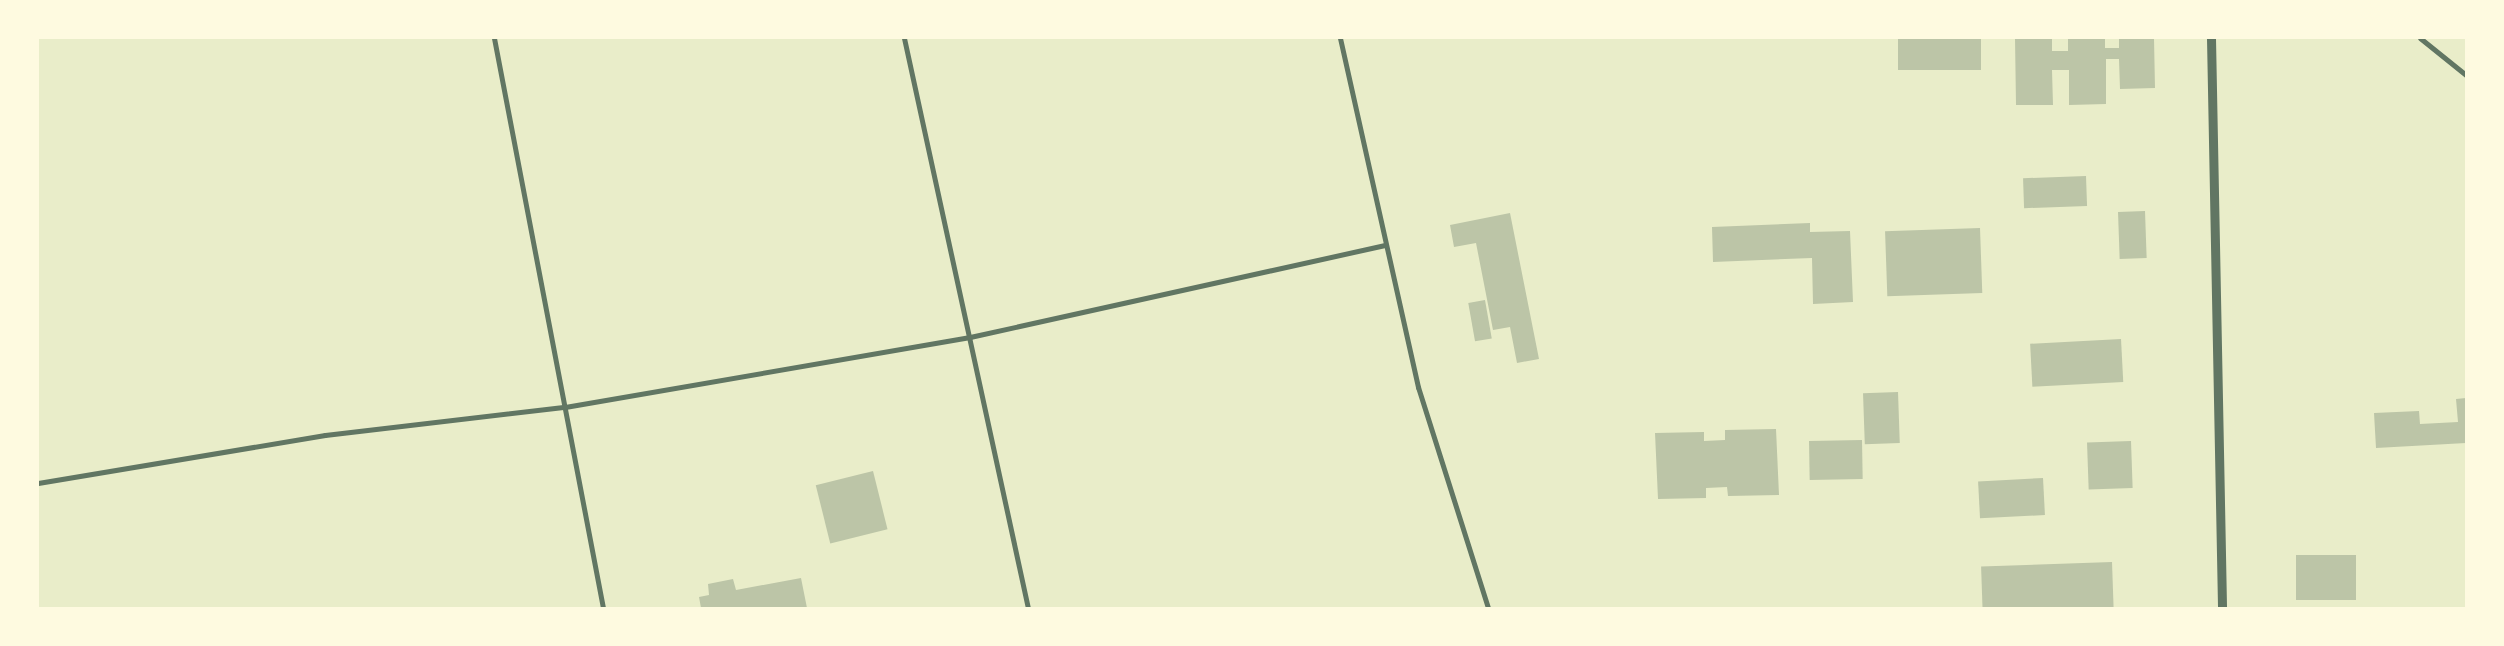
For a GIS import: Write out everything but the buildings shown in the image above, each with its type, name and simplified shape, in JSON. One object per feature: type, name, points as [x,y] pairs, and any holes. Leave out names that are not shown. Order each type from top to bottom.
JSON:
[{"type":"street","points":[[494,38],[603,608]]},
{"type":"street","points":[[904,38],[1028,608]]},
{"type":"street","points":[[1340,38],[1418,387],[1488,608]]},
{"type":"street","points":[[2210,38],[2222,608]]},
{"type":"street","points":[[2420,38],[2466,75]]},
{"type":"street","points":[[38,483],[325,434],[565,407],[970,337],[1385,245]]}]
